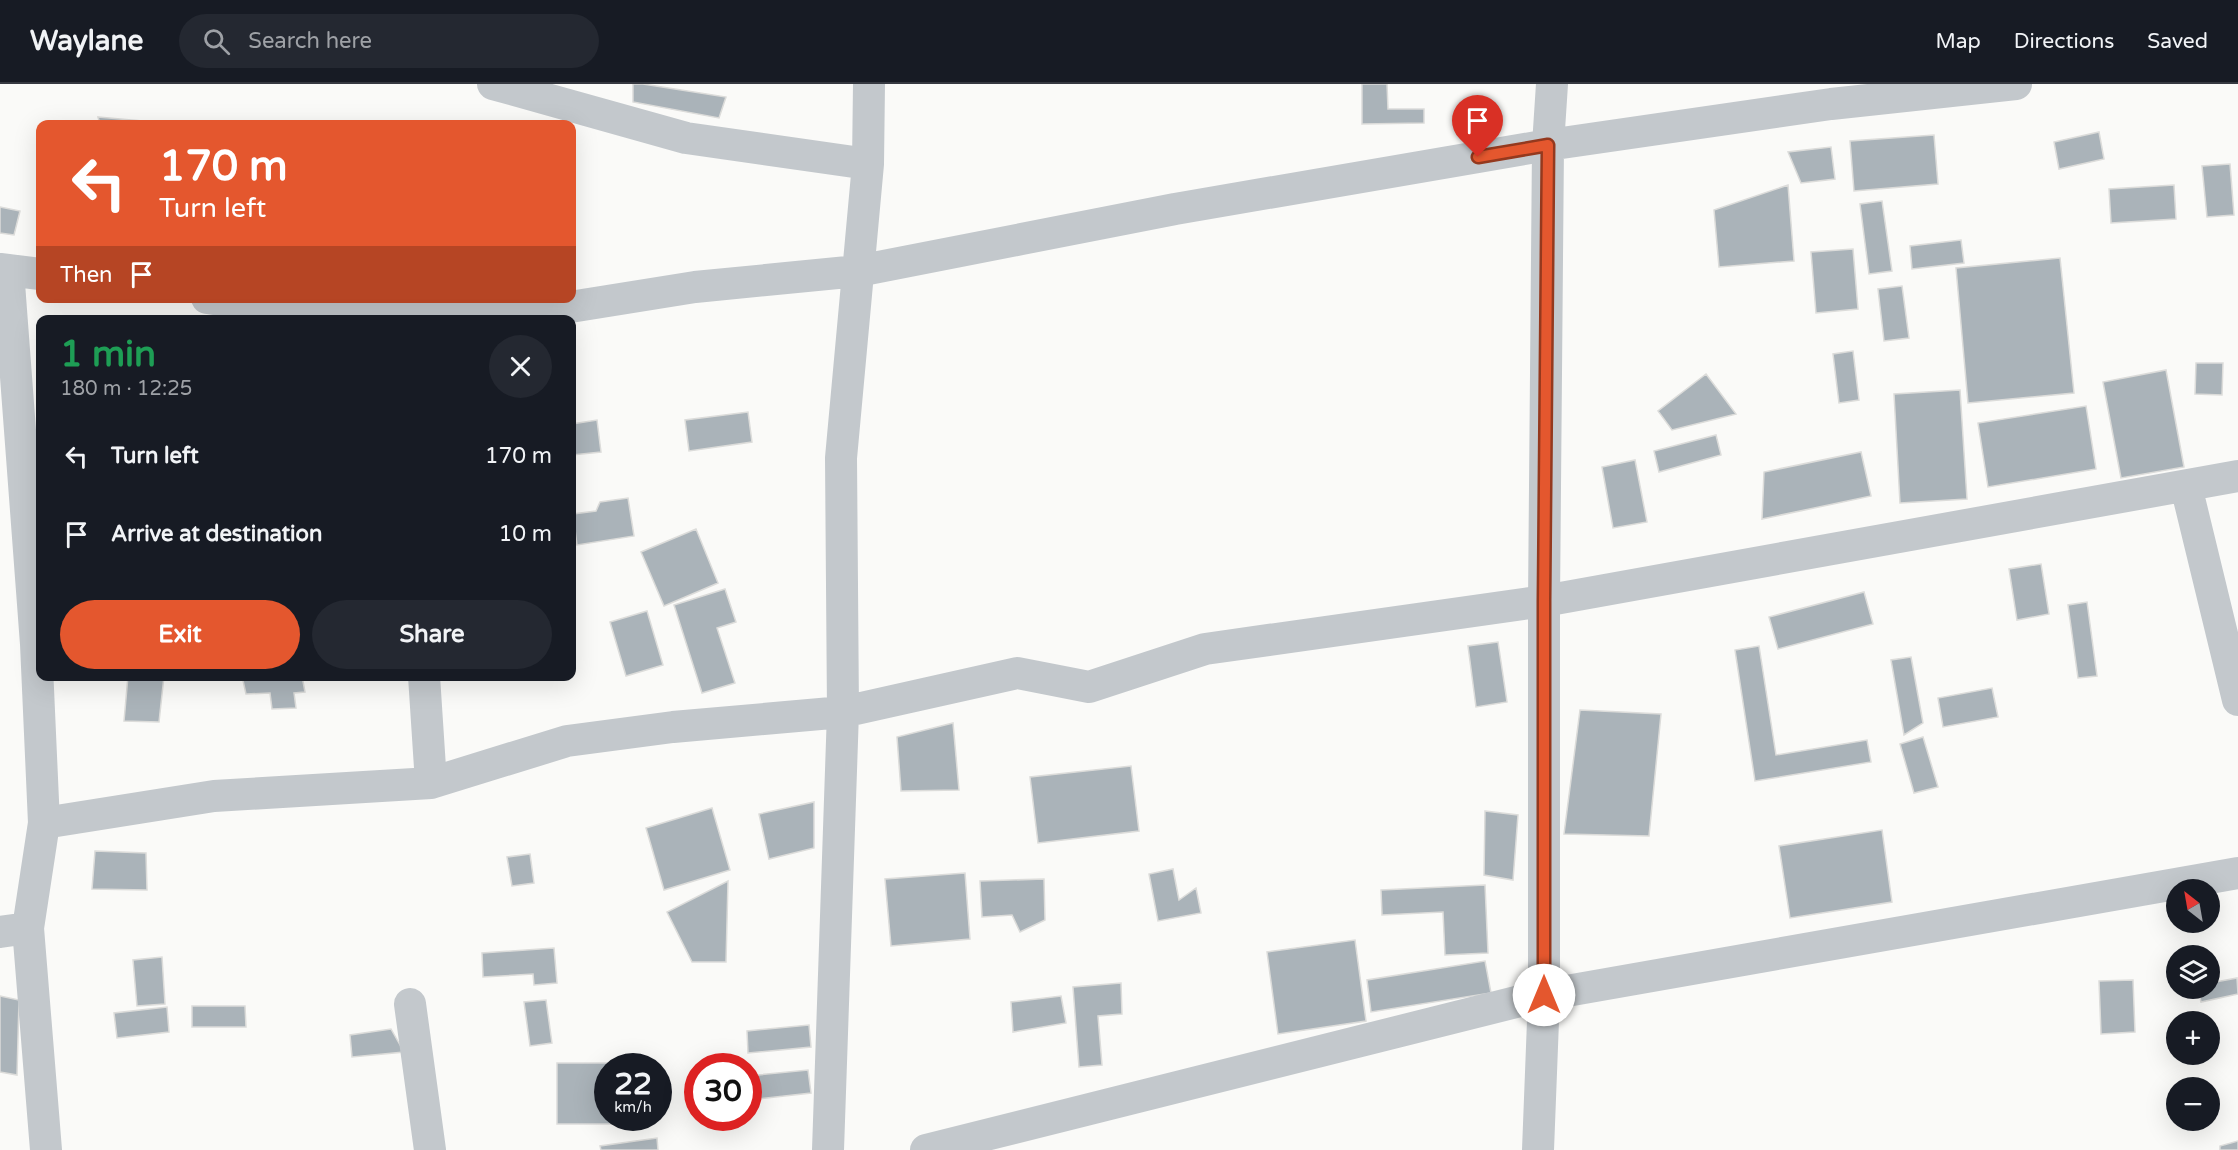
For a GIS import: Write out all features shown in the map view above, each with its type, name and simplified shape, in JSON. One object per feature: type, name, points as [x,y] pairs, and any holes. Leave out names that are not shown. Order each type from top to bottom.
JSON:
[{"type":"street","points":[[493,84],[686,138],[867,164]]},
{"type":"street","points":[[828,1150],[843,712],[841,458],[867,164],[868,84]]},
{"type":"street","points":[[1538,1150],[1544,995],[1544,601],[1548,145],[1552,84]]},
{"type":"street","points":[[520,315],[695,287],[858,271],[1175,208],[1548,145],[1831,104],[2016,84]]},
{"type":"street","points":[[36,273],[4,269],[36,644]]},
{"type":"street","points":[[240,303],[274,308],[395,315]]},
{"type":"street","points":[[44,823],[214,796],[430,783],[567,741],[673,727],[843,712],[1017,673],[1089,687],[1205,649],[1544,601],[2238,476]]},
{"type":"street","points":[[2186,486],[2238,700]]},
{"type":"street","points":[[38,681],[44,823],[14,930],[46,1150]]},
{"type":"street","points":[[424,681],[430,783]]},
{"type":"street","points":[[926,1150],[1544,995],[2238,873]]},
{"type":"street","points":[[410,1004],[430,1150]]},
{"type":"building","points":[[633,84],[726,97],[719,118],[633,102]]},
{"type":"building","points":[[1362,84],[1387,84],[1388,109],[1424,109],[1424,123],[1362,124]]},
{"type":"building","points":[[98,117],[131,120],[99,120]]},
{"type":"building","points":[[2099,132],[2104,159],[2059,169],[2054,142]]},
{"type":"building","points":[[1934,135],[1938,184],[1854,191],[1850,141]]},
{"type":"building","points":[[1831,147],[1835,179],[1801,183],[1788,152]]},
{"type":"building","points":[[2230,164],[2234,215],[2207,217],[2202,166]]},
{"type":"building","points":[[1788,185],[1794,261],[1719,267],[1714,210]]},
{"type":"building","points":[[2174,185],[2176,219],[2111,223],[2109,189]]},
{"type":"building","points":[[1882,201],[1892,271],[1869,274],[1860,204]]},
{"type":"building","points":[[0,207],[20,211],[14,235],[0,233]]},
{"type":"building","points":[[1961,240],[1964,263],[1912,269],[1910,246]]},
{"type":"building","points":[[1853,249],[1858,309],[1816,313],[1811,252]]},
{"type":"building","points":[[2060,258],[2074,393],[1968,403],[1956,268]]},
{"type":"building","points":[[1902,286],[1909,338],[1884,341],[1878,289]]},
{"type":"building","points":[[1853,351],[1859,400],[1839,403],[1833,354]]},
{"type":"building","points":[[2196,363],[2223,363],[2222,395],[2195,394]]},
{"type":"building","points":[[2166,370],[2184,467],[2121,478],[2103,382]]},
{"type":"building","points":[[1706,374],[1736,414],[1672,430],[1658,411]]},
{"type":"building","points":[[1960,390],[1967,499],[1900,503],[1894,394]]},
{"type":"building","points":[[2086,406],[2096,469],[1988,487],[1978,423]]},
{"type":"building","points":[[748,412],[752,442],[689,451],[685,420]]},
{"type":"building","points":[[597,420],[601,452],[576,455],[576,423]]},
{"type":"building","points":[[1716,435],[1721,455],[1659,472],[1654,451]]},
{"type":"building","points":[[1861,452],[1871,496],[1762,519],[1764,472]]},
{"type":"building","points":[[1635,460],[1647,522],[1613,528],[1602,467]]},
{"type":"building","points":[[628,498],[634,536],[577,545],[576,514],[596,511],[600,502]]},
{"type":"building","points":[[696,529],[718,583],[664,606],[641,552]]},
{"type":"building","points":[[2041,564],[2049,614],[2017,620],[2009,569]]},
{"type":"building","points":[[725,589],[736,622],[717,628],[735,683],[702,693],[674,605]]},
{"type":"building","points":[[1864,592],[1873,624],[1778,649],[1769,617]]},
{"type":"building","points":[[2087,602],[2097,676],[2078,678],[2068,605]]},
{"type":"building","points":[[647,611],[663,665],[626,676],[610,622]]},
{"type":"building","points":[[1498,642],[1507,702],[1476,707],[1468,646]]},
{"type":"building","points":[[1759,646],[1776,755],[1867,740],[1871,762],[1755,781],[1735,650]]},
{"type":"building","points":[[1911,657],[1923,723],[1904,735],[1891,660]]},
{"type":"building","points":[[128,681],[163,681],[159,722],[124,721]]},
{"type":"building","points":[[243,681],[303,681],[305,692],[294,693],[296,708],[272,709],[270,693],[246,694]]},
{"type":"building","points":[[1992,688],[1998,717],[1943,727],[1938,698]]},
{"type":"building","points":[[1580,710],[1661,714],[1649,836],[1564,834]]},
{"type":"building","points":[[953,723],[959,790],[901,791],[897,737]]},
{"type":"building","points":[[1923,737],[1938,787],[1914,793],[1900,744]]},
{"type":"building","points":[[1131,766],[1139,831],[1038,843],[1030,777]]},
{"type":"building","points":[[814,802],[814,848],[769,859],[759,814]]},
{"type":"building","points":[[712,808],[730,870],[664,890],[646,828]]},
{"type":"building","points":[[1485,811],[1518,815],[1513,880],[1484,875]]},
{"type":"building","points":[[1882,830],[1892,902],[1790,918],[1779,846]]},
{"type":"building","points":[[95,851],[146,853],[147,890],[92,889]]},
{"type":"building","points":[[530,854],[534,883],[512,886],[507,857]]},
{"type":"building","points":[[1173,869],[1179,900],[1196,888],[1201,913],[1158,921],[1149,874]]},
{"type":"building","points":[[965,873],[970,939],[891,946],[885,879]]},
{"type":"building","points":[[1044,879],[1045,920],[1020,932],[1012,915],[982,917],[980,881]]},
{"type":"building","points":[[728,881],[726,962],[692,962],[667,912]]},
{"type":"building","points":[[1485,885],[1488,953],[1445,955],[1443,912],[1382,915],[1381,890]]},
{"type":"building","points":[[1355,940],[1366,1021],[1278,1034],[1267,952]]},
{"type":"building","points":[[554,948],[557,983],[534,985],[533,974],[483,977],[482,953]]},
{"type":"building","points":[[162,957],[165,1004],[137,1006],[133,960]]},
{"type":"building","points":[[1485,961],[1491,993],[1371,1012],[1367,980]]},
{"type":"building","points":[[2237,978],[2238,994],[2220,998],[2220,981]]},
{"type":"building","points":[[2133,980],[2135,1032],[2101,1034],[2099,981]]},
{"type":"building","points":[[1121,983],[1122,1014],[1098,1016],[1102,1065],[1079,1067],[1073,987]]},
{"type":"building","points":[[0,996],[19,1000],[17,1075],[0,1072]]},
{"type":"building","points":[[1061,996],[1066,1023],[1013,1032],[1011,1002]]},
{"type":"building","points":[[546,1000],[552,1043],[530,1046],[524,1002]]},
{"type":"building","points":[[192,1006],[245,1006],[246,1027],[192,1027]]},
{"type":"building","points":[[167,1007],[169,1032],[117,1038],[114,1013]]},
{"type":"building","points":[[809,1025],[811,1047],[748,1053],[747,1031]]},
{"type":"building","points":[[391,1029],[404,1052],[352,1057],[350,1035]]},
{"type":"building","points":[[557,1063],[594,1063],[594,1124],[557,1124]]},
{"type":"building","points":[[808,1070],[811,1093],[762,1098],[762,1075]]},
{"type":"building","points":[[657,1138],[658,1150],[601,1150],[600,1146]]},
{"type":"building","points":[[2238,1141],[2238,1150],[2220,1150],[2220,1146]]},
{"type":"route","points":[[1478,157],[1548,145],[1544,601],[1544,995]]}]
